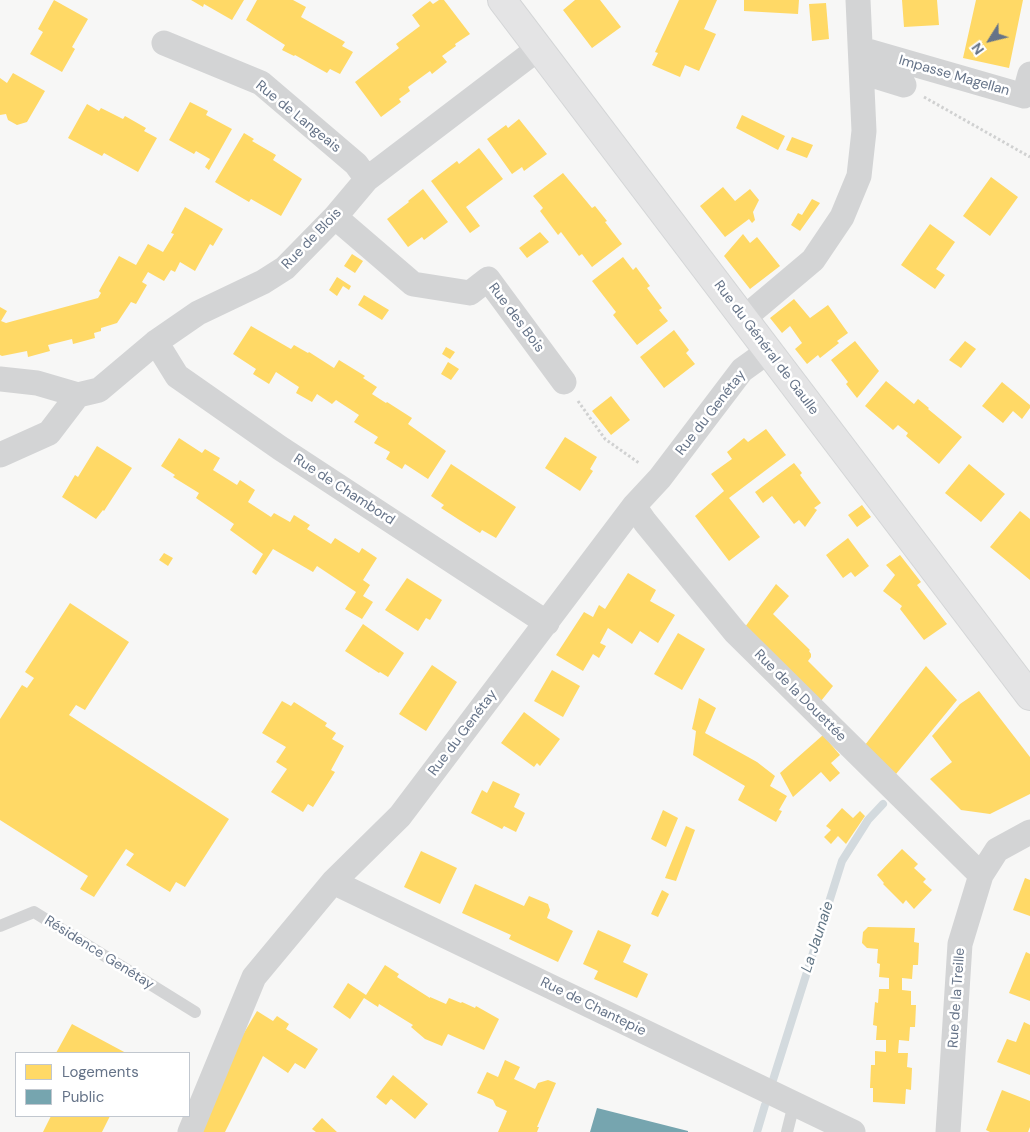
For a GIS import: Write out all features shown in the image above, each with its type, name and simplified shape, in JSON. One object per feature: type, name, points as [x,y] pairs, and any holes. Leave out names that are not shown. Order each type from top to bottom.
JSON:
[{"type":"street","name":"Rue du Général de Gaulle","points":[[502,0],[767,352],[1030,696]]},
{"type":"street","points":[[743,319],[814,260],[842,217],[859,176],[864,131],[858,0]]},
{"type":"street","name":"Rue de Langeais","points":[[164,43],[260,83],[356,164],[367,179]]},
{"type":"street","name":"Rue de Blois","points":[[78,395],[99,390],[156,342],[198,313],[263,282],[285,268],[335,217],[367,179],[539,48]]},
{"type":"street","points":[[862,61],[904,84]]},
{"type":"street","name":"Impasse Magellan","points":[[862,61],[1024,96],[1030,74]]},
{"type":"street","name":"Rue des Bois","points":[[335,217],[413,284],[470,293],[488,279],[564,382]]},
{"type":"street","name":"Rue de Chambord","points":[[156,342],[177,376],[280,448],[547,623]]},
{"type":"street","name":"Rue du Genétay","points":[[190,1132],[254,977],[333,882],[400,816],[634,506],[660,478],[742,370],[767,352]]},
{"type":"street","points":[[0,379],[37,382],[78,395],[49,433],[0,455]]},
{"type":"street","name":"Rue de la Douettée","points":[[634,506],[735,632],[981,875]]},
{"type":"street","name":"Rue de la Treille","points":[[948,1132],[960,944],[981,875],[997,850],[1030,832]]},
{"type":"street","name":"Rue de Chantepie","points":[[333,882],[853,1132]]},
{"type":"lane","name":"Résidence Genétay","points":[[0,926],[34,912],[195,1012]]},
{"type":"lane","points":[[787,1132],[794,1104]]},
{"type":"path","points":[[904,84],[1030,158]]},
{"type":"path","points":[[564,382],[605,440],[660,478]]},
{"type":"building: Logements","points":[[54,0],[88,19],[72,47],[75,49],[62,72],[30,54],[43,32],[38,29]]},
{"type":"building: Logements","points":[[191,0],[244,0],[232,20],[204,4],[203,7]]},
{"type":"building: Logements","points":[[257,0],[293,0],[306,7],[301,17],[345,42],[342,46],[353,52],[340,74],[330,69],[327,73],[282,50],[285,45],[246,20]]},
{"type":"building: Logements","points":[[439,0],[444,0],[470,34],[442,56],[447,62],[432,74],[430,71],[408,87],[410,91],[399,99],[401,102],[381,117],[355,82],[399,48],[396,44],[420,26],[412,15],[430,1],[433,4]]},
{"type":"building: Logements","points":[[575,0],[600,0],[621,27],[592,48],[563,10]]},
{"type":"building: Logements","points":[[679,0],[717,0],[704,29],[716,34],[699,71],[685,65],[680,77],[652,65],[658,53],[655,52]]},
{"type":"building: Logements","points":[[744,0],[799,0],[798,14],[744,11]]},
{"type":"building: Logements","points":[[902,0],[937,0],[939,25],[904,27]]},
{"type":"building: Logements","points":[[976,0],[1023,0],[1009,68],[963,58]]},
{"type":"building: Logements","points":[[826,3],[829,39],[812,41],[809,4]]},
{"type":"building: Logements","points":[[13,73],[45,91],[27,122],[17,125],[8,120],[6,114],[0,115],[0,78],[7,83]]},
{"type":"building: Logements","points":[[190,102],[208,111],[206,115],[232,129],[209,170],[205,167],[210,159],[196,151],[194,154],[169,140]]},
{"type":"building: Logements","points":[[87,104],[99,111],[101,108],[123,119],[125,116],[146,128],[144,131],[157,138],[138,172],[104,153],[102,156],[68,138]]},
{"type":"building: Logements","points":[[742,115],[785,136],[778,150],[736,128]]},
{"type":"building: Logements","points":[[519,119],[547,154],[524,171],[522,167],[512,174],[487,139],[506,125],[508,128]]},
{"type":"building: Logements","points":[[244,133],[254,139],[252,141],[276,155],[273,160],[302,179],[281,216],[251,199],[249,202],[215,182]]},
{"type":"building: Logements","points":[[792,137],[813,145],[807,158],[786,150]]},
{"type":"building: Logements","points":[[479,148],[503,179],[466,207],[480,226],[470,233],[431,181],[457,161],[459,164]]},
{"type":"building: Logements","points":[[563,173],[592,208],[595,206],[622,244],[592,267],[582,254],[579,256],[561,232],[558,235],[540,211],[543,208],[533,196]]},
{"type":"building: Logements","points":[[991,177],[1018,197],[990,236],[963,216]]},
{"type":"building: Logements","points":[[723,187],[735,201],[750,189],[759,200],[753,212],[755,220],[752,223],[749,219],[725,237],[700,206]]},
{"type":"building: Logements","points":[[423,189],[448,222],[424,240],[422,237],[408,247],[387,219]]},
{"type":"building: Logements","points":[[812,199],[820,203],[800,231],[791,225],[798,213],[802,215]]},
{"type":"building: Logements","points":[[185,207],[223,229],[213,246],[210,244],[195,271],[180,262],[175,272],[171,270],[164,281],[148,272],[142,282],[147,285],[136,304],[131,302],[117,323],[101,328],[101,331],[94,333],[95,338],[73,344],[72,339],[48,345],[50,351],[28,357],[27,351],[0,355],[0,307],[7,311],[1,321],[6,323],[98,298],[101,293],[99,291],[119,256],[136,265],[148,244],[163,252],[174,234],[171,233]]},
{"type":"building: Logements","points":[[930,224],[955,242],[936,269],[945,275],[935,289],[901,265]]},
{"type":"building: Logements","points":[[540,232],[549,242],[527,258],[519,248]]},
{"type":"building: Logements","points":[[743,234],[750,243],[757,237],[780,266],[750,289],[724,256]]},
{"type":"building: Logements","points":[[352,254],[363,261],[355,273],[344,266]]},
{"type":"building: Logements","points":[[623,257],[633,270],[636,267],[650,286],[647,288],[662,308],[659,310],[668,321],[637,345],[613,315],[616,312],[592,281]]},
{"type":"building: Logements","points":[[337,277],[351,286],[349,290],[343,286],[337,296],[329,290]]},
{"type":"building: Logements","points":[[364,295],[389,310],[382,320],[358,305]]},
{"type":"building: Logements","points":[[794,299],[810,318],[828,305],[848,333],[820,358],[818,355],[807,364],[795,349],[802,343],[790,326],[782,333],[770,318]]},
{"type":"building: Logements","points":[[251,326],[291,349],[294,345],[309,352],[334,368],[339,360],[365,376],[363,378],[377,387],[372,394],[412,418],[408,424],[446,451],[428,479],[405,464],[402,469],[386,459],[390,452],[374,443],[378,437],[354,422],[359,415],[336,400],[332,404],[317,394],[312,402],[296,393],[299,387],[276,372],[269,384],[253,374],[256,369],[233,354]]},
{"type":"building: Logements","points":[[674,330],[689,350],[686,353],[695,364],[664,388],[640,357]]},
{"type":"building: Logements","points":[[855,341],[879,371],[857,398],[846,384],[848,382],[831,360]]},
{"type":"building: Logements","points":[[965,341],[976,349],[961,368],[949,360]]},
{"type":"building: Logements","points":[[446,347],[455,352],[450,359],[442,354]]},
{"type":"building: Logements","points":[[448,362],[459,369],[451,380],[441,374]]},
{"type":"building: Logements","points":[[886,381],[914,404],[918,399],[962,437],[939,464],[906,436],[908,433],[898,425],[893,430],[865,406]]},
{"type":"building: Logements","points":[[1002,382],[1030,405],[1022,419],[1013,411],[1003,423],[982,406]]},
{"type":"building: Logements","points":[[611,396],[630,420],[611,435],[592,411]]},
{"type":"building: Logements","points":[[766,429],[786,455],[729,498],[760,537],[729,561],[695,516],[724,491],[711,474],[732,459],[727,452],[744,438],[748,442]]},
{"type":"building: Logements","points":[[565,437],[597,457],[590,469],[593,471],[580,491],[545,468]]},
{"type":"building: Logements","points":[[179,438],[202,453],[205,449],[220,458],[213,470],[237,485],[240,480],[255,490],[248,502],[271,517],[274,513],[290,522],[294,515],[310,525],[307,529],[331,544],[335,538],[359,553],[362,548],[377,558],[363,580],[370,585],[363,596],[373,602],[362,619],[345,609],[356,592],[317,566],[313,572],[273,549],[256,575],[252,572],[263,554],[230,530],[234,524],[196,498],[199,493],[173,477],[175,475],[161,466]]},
{"type":"building: Logements","points":[[97,446],[132,468],[104,511],[96,519],[62,497],[75,475],[78,477]]},
{"type":"building: Logements","points":[[794,463],[802,473],[800,475],[821,503],[814,508],[817,510],[805,527],[799,520],[794,524],[772,496],[763,503],[755,492]]},
{"type":"building: Logements","points":[[451,464],[516,507],[496,538],[482,530],[480,533],[461,521],[441,508],[444,505],[431,496]]},
{"type":"building: Logements","points":[[969,464],[1005,494],[981,522],[945,493]]},
{"type":"building: Logements","points":[[862,505],[871,517],[857,527],[848,515]]},
{"type":"building: Logements","points":[[1020,511],[1030,519],[1030,580],[990,547]]},
{"type":"building: Logements","points":[[848,538],[869,566],[855,577],[851,572],[843,578],[826,555]]},
{"type":"building: Logements","points":[[164,553],[173,558],[168,566],[159,560]]},
{"type":"building: Logements","points":[[900,555],[921,582],[917,585],[947,624],[924,640],[900,609],[902,606],[883,591],[895,575],[886,565]]},
{"type":"building: Logements","points":[[628,573],[656,590],[650,601],[675,615],[658,643],[640,631],[632,644],[608,628],[600,643],[606,646],[599,658],[593,654],[583,671],[556,655],[584,612],[593,617],[599,605],[605,609]]},
{"type":"building: Logements","points":[[407,578],[442,600],[430,620],[426,618],[418,631],[385,610]]},
{"type":"building: Logements","points":[[776,584],[789,596],[773,614],[810,650],[811,657],[808,661],[833,686],[821,701],[745,627]]},
{"type":"building: Logements","points":[[70,603],[129,642],[85,710],[76,705],[69,715],[229,819],[185,887],[176,882],[170,892],[126,865],[134,854],[126,849],[94,897],[80,889],[88,876],[0,820],[0,719],[22,685],[27,688],[34,678],[25,672]]},
{"type":"building: Logements","points":[[363,624],[404,653],[388,677],[345,651]]},
{"type":"building: Logements","points":[[678,633],[705,649],[682,690],[654,674]]},
{"type":"building: Logements","points":[[432,665],[457,682],[426,731],[399,714]]},
{"type":"building: Logements","points":[[926,666],[957,700],[896,774],[865,745]]},
{"type":"building: Logements","points":[[552,670],[580,686],[563,717],[534,701]]},
{"type":"building: Logements","points":[[979,691],[1030,757],[1030,794],[990,814],[961,810],[930,779],[952,762],[932,736],[960,704]]},
{"type":"building: Logements","points":[[699,698],[716,708],[705,733],[757,762],[775,776],[770,786],[787,796],[779,810],[782,811],[776,822],[738,800],[745,786],[693,755],[696,731],[692,729]]},
{"type":"building: Logements","points":[[282,701],[291,706],[294,702],[327,723],[325,726],[336,733],[332,739],[344,746],[331,770],[335,772],[313,807],[308,804],[303,812],[271,792],[287,769],[276,762],[286,747],[262,733]]},
{"type":"building: Logements","points":[[524,712],[560,739],[540,766],[537,763],[534,767],[501,743]]},
{"type":"building: Logements","points":[[823,735],[840,755],[831,763],[840,773],[830,782],[821,772],[793,797],[780,773]]},
{"type":"building: Logements","points":[[493,781],[520,794],[514,807],[525,813],[516,832],[504,826],[502,829],[471,813],[482,790],[487,793]]},
{"type":"building: Logements","points":[[842,808],[853,818],[860,811],[865,816],[846,844],[838,836],[831,844],[824,837],[831,830],[826,826]]},
{"type":"building: Logements","points":[[663,810],[678,818],[666,847],[651,839]]},
{"type":"building: Logements","points":[[686,826],[695,830],[676,881],[665,878]]},
{"type":"building: Logements","points":[[902,849],[918,864],[914,868],[926,879],[923,882],[932,890],[914,909],[906,900],[903,904],[883,884],[877,875]]},
{"type":"building: Logements","points":[[421,851],[457,868],[440,904],[404,887]]},
{"type":"building: Logements","points":[[1025,878],[1030,880],[1030,916],[1013,910]]},
{"type":"building: Logements","points":[[475,884],[524,906],[529,896],[548,904],[550,910],[547,918],[573,931],[558,962],[509,939],[511,935],[462,913]]},
{"type":"building: Logements","points":[[662,890],[669,894],[658,917],[651,914]]},
{"type":"building: Logements","points":[[868,927],[915,928],[914,942],[919,943],[918,965],[913,965],[912,979],[902,978],[902,990],[911,991],[911,1005],[916,1005],[915,1027],[910,1027],[909,1041],[899,1040],[898,1053],[908,1053],[907,1067],[912,1068],[911,1090],[906,1089],[905,1104],[873,1102],[873,1088],[870,1088],[871,1065],[875,1065],[875,1051],[886,1052],[886,1040],[876,1040],[877,1026],[873,1025],[875,1002],[878,1003],[879,989],[889,989],[889,978],[879,977],[878,949],[867,948],[862,943],[863,932]]},
{"type":"building: Logements","points":[[598,930],[631,945],[623,962],[648,974],[637,998],[594,979],[598,971],[583,964]]},
{"type":"building: Logements","points":[[1026,952],[1030,954],[1030,1001],[1009,993]]},
{"type":"building: Logements","points":[[385,965],[399,974],[397,977],[430,998],[446,1004],[449,998],[475,1008],[476,1006],[499,1019],[484,1050],[448,1034],[442,1046],[425,1039],[411,1027],[413,1025],[379,1004],[378,1007],[364,998],[350,1019],[333,1007],[348,983],[366,995]]},
{"type":"building: Logements","points":[[257,1011],[273,1021],[277,1016],[289,1024],[286,1029],[318,1049],[305,1069],[295,1063],[288,1073],[263,1056],[225,1132],[201,1132],[238,1043]]},
{"type":"building: Logements","points":[[1024,1022],[1030,1025],[1030,1075],[997,1062],[1007,1039],[1016,1042]]},
{"type":"building: Logements","points":[[72,1024],[124,1052],[57,1052]]},
{"type":"building: Logements","points":[[505,1060],[520,1067],[514,1079],[535,1089],[538,1083],[548,1080],[556,1083],[537,1127],[539,1127],[537,1132],[498,1132],[507,1111],[496,1106],[493,1100],[477,1093],[487,1072],[498,1077]]},
{"type":"building: Logements","points":[[393,1075],[428,1104],[415,1119],[391,1099],[386,1105],[376,1097]]},
{"type":"building: Logements","points":[[1002,1090],[1030,1101],[1030,1127],[1028,1132],[990,1132],[986,1130]]},
{"type":"building: Logements","points":[[50,1117],[110,1117],[102,1132],[43,1132]]},
{"type":"building: Logements","points":[[322,1118],[337,1132],[316,1132],[312,1129]]},
{"type":"building: Public","points":[[597,1108],[688,1131],[688,1132],[590,1132]]},
{"type":"waterway","name":"La Jaunaie","points":[[773,1080],[842,861],[868,820],[883,804]]},
{"type":"waterway","name":"La Jaunaie","points":[[757,1132],[765,1105]]}]
